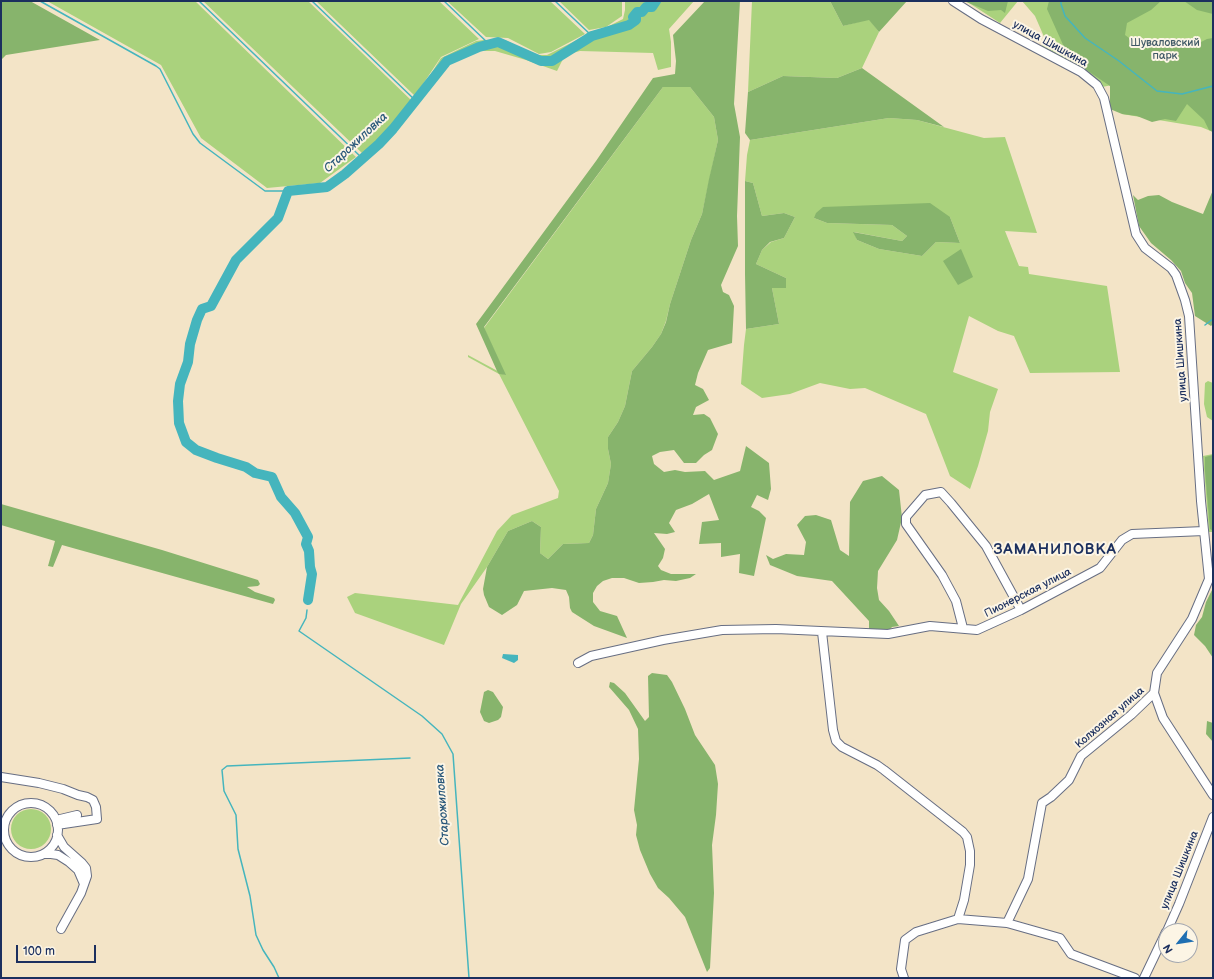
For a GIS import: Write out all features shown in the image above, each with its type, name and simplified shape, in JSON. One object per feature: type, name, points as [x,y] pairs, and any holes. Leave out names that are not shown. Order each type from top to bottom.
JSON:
[{"type":"street","name":"улица Шишкина","points":[[953,1],[982,19],[1081,72],[1097,85],[1104,98],[1136,234],[1145,248],[1171,268],[1176,275],[1188,310],[1204,531],[1211,579],[1192,619],[1157,673],[1154,693]]},
{"type":"street","points":[[963,628],[956,601],[942,575],[906,524],[906,517],[925,494],[941,492],[952,503],[986,546],[1021,610]]},
{"type":"street","name":"Пионерская улица","points":[[578,663],[591,656],[619,649],[722,630],[770,629],[888,634],[930,626],[977,630],[1021,610],[1100,568],[1122,540],[1132,534],[1204,531]]},
{"type":"street","points":[[822,632],[833,730],[836,741],[842,747],[884,770],[963,832],[967,837],[970,851],[970,865],[964,900],[958,920]]},
{"type":"street","points":[[1154,693],[1164,718],[1213,795]]},
{"type":"street","name":"Колхозная улица","points":[[1006,923],[1028,879],[1042,803],[1052,797],[1069,780],[1081,756],[1131,715],[1154,693]]},
{"type":"street","points":[[1,777],[39,783],[63,789],[93,800],[96,807],[97,819],[56,823]]},
{"type":"street","points":[[11,849],[6,841],[3,825],[13,810],[19,806],[26,804],[40,805],[52,814],[56,823],[57,835],[54,844],[43,854]]},
{"type":"street","points":[[56,823],[77,815]]},
{"type":"street","name":"улица Шишкина","points":[[1170,923],[1213,817]]},
{"type":"street","points":[[57,835],[64,847],[86,868],[87,876],[81,893],[61,929]]},
{"type":"street","points":[[1,845],[26,857],[43,854],[58,855],[70,862],[78,870],[84,884]]},
{"type":"street","points":[[904,978],[901,969],[905,940],[916,932],[958,920],[1006,923],[1060,938],[1071,954],[1135,978]]},
{"type":"street","name":"улица Шишкина","points":[[1144,978],[1158,949]]},
{"type":"green space","points":[[1,1],[30,1],[100,40],[6,55],[1,60]]},
{"type":"green space","points":[[47,1],[195,1],[356,157],[320,183],[267,188],[201,138],[161,65]]},
{"type":"green space","points":[[203,1],[308,1],[412,101],[409,105],[415,99],[441,58],[476,41],[505,40],[535,55],[547,55],[583,37],[588,32],[603,29],[623,19],[625,2],[623,1],[694,1],[669,29],[671,42],[671,67],[658,70],[653,53],[580,51],[565,55],[557,71],[495,51],[480,51],[448,64],[403,121],[380,144],[351,167],[384,134],[363,154]]},
{"type":"green space","points":[[316,1],[439,1],[479,39],[441,57],[415,96]]},
{"type":"green space","points":[[447,1],[550,1],[585,34],[551,52],[539,54],[508,38],[486,37]]},
{"type":"green space","points":[[559,1],[622,1],[622,16],[606,27],[589,30]]},
{"type":"green space","points":[[705,1],[740,1],[734,104],[740,137],[737,216],[738,246],[721,285],[723,292],[729,295],[734,306],[732,343],[708,350],[698,373],[695,385],[703,389],[709,400],[696,407],[693,415],[704,414],[710,418],[718,434],[712,450],[696,463],[684,463],[674,450],[660,452],[652,456],[654,464],[664,472],[675,470],[685,472],[705,471],[714,480],[740,471],[746,446],[769,463],[771,489],[768,500],[757,495],[751,507],[759,511],[766,518],[754,576],[739,573],[740,554],[721,557],[721,543],[699,544],[702,522],[719,520],[709,494],[692,504],[676,510],[669,523],[675,532],[667,534],[654,533],[665,549],[663,558],[658,566],[661,570],[671,574],[696,574],[690,578],[676,581],[664,580],[639,583],[624,578],[612,578],[603,581],[597,586],[593,593],[593,602],[600,611],[617,616],[627,638],[594,626],[572,612],[566,590],[552,588],[524,591],[517,605],[502,615],[489,607],[483,589],[487,567],[508,531],[532,521],[541,527],[540,553],[548,559],[563,544],[589,543],[593,535],[596,509],[608,483],[611,464],[608,449],[608,437],[618,422],[625,406],[632,371],[661,334],[691,240],[702,214],[718,140],[714,117],[690,87],[663,87],[484,327],[506,375],[499,374],[497,371],[476,324],[596,161],[653,78],[675,74],[676,61],[673,35]]},
{"type":"green space","points":[[752,1],[830,1],[843,26],[869,19],[879,32],[862,68],[837,78],[783,76],[748,92]]},
{"type":"green space","points":[[830,1],[907,1],[879,32],[869,20],[843,26]]},
{"type":"green space","points":[[964,1],[1008,1],[1005,13],[1001,10],[988,11]]},
{"type":"green space","points":[[966,1],[1018,1],[1000,23]]},
{"type":"green space","name":"Шуваловский парк","points":[[1022,1],[1213,1],[1213,132],[1201,127],[1122,114],[1128,82],[1102,87],[1041,48],[1045,39],[1035,16]]},
{"type":"green space","name":"Шуваловский парк","points":[[1049,1],[1161,1],[1151,10],[1127,23],[1125,35],[1137,44],[1173,46],[1192,45],[1213,38],[1213,132],[1209,130],[1204,120],[1187,104],[1176,121],[1165,119],[1152,122],[1137,116],[1122,114],[1110,109],[1110,86],[1069,58],[1047,9]]},
{"type":"green space","points":[[1184,1],[1213,1],[1213,14],[1197,10]]},
{"type":"green space","points":[[862,68],[944,127],[917,120],[889,118],[750,140],[745,133],[748,92],[783,76],[837,78]]},
{"type":"green space","points":[[663,87],[690,87],[714,117],[718,140],[702,214],[691,240],[666,321],[661,334],[632,371],[625,406],[618,422],[608,437],[608,449],[611,464],[608,483],[596,509],[593,535],[589,543],[563,544],[548,559],[540,553],[541,527],[532,521],[508,531],[487,567],[461,604],[444,645],[355,613],[347,597],[355,593],[458,605],[497,531],[512,515],[558,498],[559,491],[499,374],[468,357],[468,355],[505,375],[484,328]]},
{"type":"green space","points":[[889,118],[917,120],[984,138],[1005,137],[1037,233],[1005,231],[1019,266],[1028,267],[1029,274],[1107,286],[1120,372],[1030,373],[1014,336],[998,331],[969,316],[953,372],[998,389],[990,412],[988,431],[970,489],[950,476],[926,414],[865,388],[850,389],[820,383],[790,394],[762,398],[741,384],[746,329],[779,324],[772,288],[786,288],[786,278],[756,264],[762,250],[771,242],[784,238],[795,217],[784,213],[762,216],[753,183],[745,181],[750,140]],"holes":[[[950,217],[960,243],[936,242],[922,256],[879,249],[857,240],[854,232],[902,241],[907,236],[892,225],[827,223],[814,218]]]},
{"type":"green space","points":[[745,181],[753,183],[762,216],[784,213],[795,217],[784,238],[770,242],[762,250],[756,264],[786,278],[786,288],[772,288],[779,324],[746,329],[745,274]]},
{"type":"green space","points":[[1213,190],[1213,324],[1211,326],[1195,316],[1192,293],[1185,283],[1181,271],[1171,260],[1151,243],[1139,226],[1133,195],[1138,200],[1148,196],[1159,195],[1172,202],[1203,214]]},
{"type":"green space","points":[[930,203],[950,217],[960,243],[936,242],[922,256],[879,249],[857,240],[853,232],[902,241],[907,236],[892,225],[827,223],[814,218],[816,213],[823,207]]},
{"type":"green space","points":[[961,249],[973,277],[958,285],[943,261]]},
{"type":"green space","points":[[1208,381],[1213,383],[1213,421],[1207,417],[1204,404],[1205,383]]},
{"type":"green space","points":[[1213,454],[1213,532],[1209,532],[1203,456]]},
{"type":"green space","points":[[1213,455],[1213,531],[1210,529],[1205,457]]},
{"type":"green space","points":[[882,476],[899,490],[902,518],[897,540],[878,571],[877,588],[879,600],[889,611],[899,626],[892,627],[888,632],[869,630],[869,621],[832,581],[797,576],[770,565],[766,555],[773,559],[786,554],[804,555],[806,542],[797,525],[805,516],[816,515],[831,520],[840,550],[849,556],[850,502],[863,481]]},
{"type":"green space","points":[[1,504],[162,550],[258,580],[260,584],[258,586],[247,587],[255,592],[274,598],[275,600],[273,604],[62,545],[53,567],[48,566],[55,541],[1,525]]},
{"type":"green space","points":[[1213,588],[1213,658],[1205,646],[1194,635],[1196,625],[1202,617],[1206,602]]},
{"type":"green space","points":[[652,673],[667,675],[672,682],[695,735],[715,765],[718,784],[712,845],[714,893],[710,968],[707,972],[685,917],[669,898],[658,888],[650,874],[640,850],[636,835],[637,825],[634,810],[639,759],[638,729],[629,710],[609,687],[610,682],[614,683],[625,693],[645,721],[649,717],[648,676]]},
{"type":"green space","points":[[488,690],[493,692],[503,707],[501,717],[498,720],[489,723],[484,721],[480,712],[484,692]]},
{"type":"green space","points":[[1207,721],[1213,723],[1213,742],[1206,734]]},
{"type":"green space","points":[[31,809],[42,812],[48,818],[51,829],[48,840],[42,846],[31,849],[20,846],[14,840],[11,829],[14,818],[20,812]]},
{"type":"water","points":[[503,654],[518,655],[518,660],[514,663],[502,658]]},
{"type":"waterway","points":[[40,1],[160,69],[193,134],[200,143],[265,191],[288,191]]},
{"type":"waterway","points":[[199,1],[362,158]]},
{"type":"waterway","points":[[312,1],[416,101]]},
{"type":"waterway","points":[[444,1],[490,45]]},
{"type":"waterway","points":[[555,1],[592,36]]},
{"type":"waterway","name":"Старожиловка","points":[[308,600],[312,574],[309,551],[306,544],[308,537],[295,513],[281,497],[272,477],[255,473],[246,467],[196,450],[186,442],[179,423],[178,401],[180,384],[188,362],[190,344],[197,320],[202,309],[211,306],[236,260],[278,218],[288,191],[327,187],[345,174],[379,144],[393,129],[447,61],[479,47],[498,42],[541,61],[552,61],[592,36],[629,25],[636,20],[636,18],[633,17],[637,12],[642,12],[646,7],[652,7],[656,1]]},
{"type":"waterway","points":[[1061,1],[1065,16],[1085,38],[1119,61],[1157,91],[1182,94],[1213,86]]},
{"type":"waterway","points":[[1205,325],[1213,319]]},
{"type":"waterway","name":"Старожиловка","points":[[307,610],[306,618],[299,631],[422,716],[442,734],[453,754],[469,978]]},
{"type":"waterway","name":"Старожиловка","points":[[279,978],[256,935],[250,896],[238,849],[236,815],[224,791],[222,770],[227,766],[410,758]]},
{"type":"district","name":"ЗАМАНИЛОВКА","points":[[1055,550]]}]
